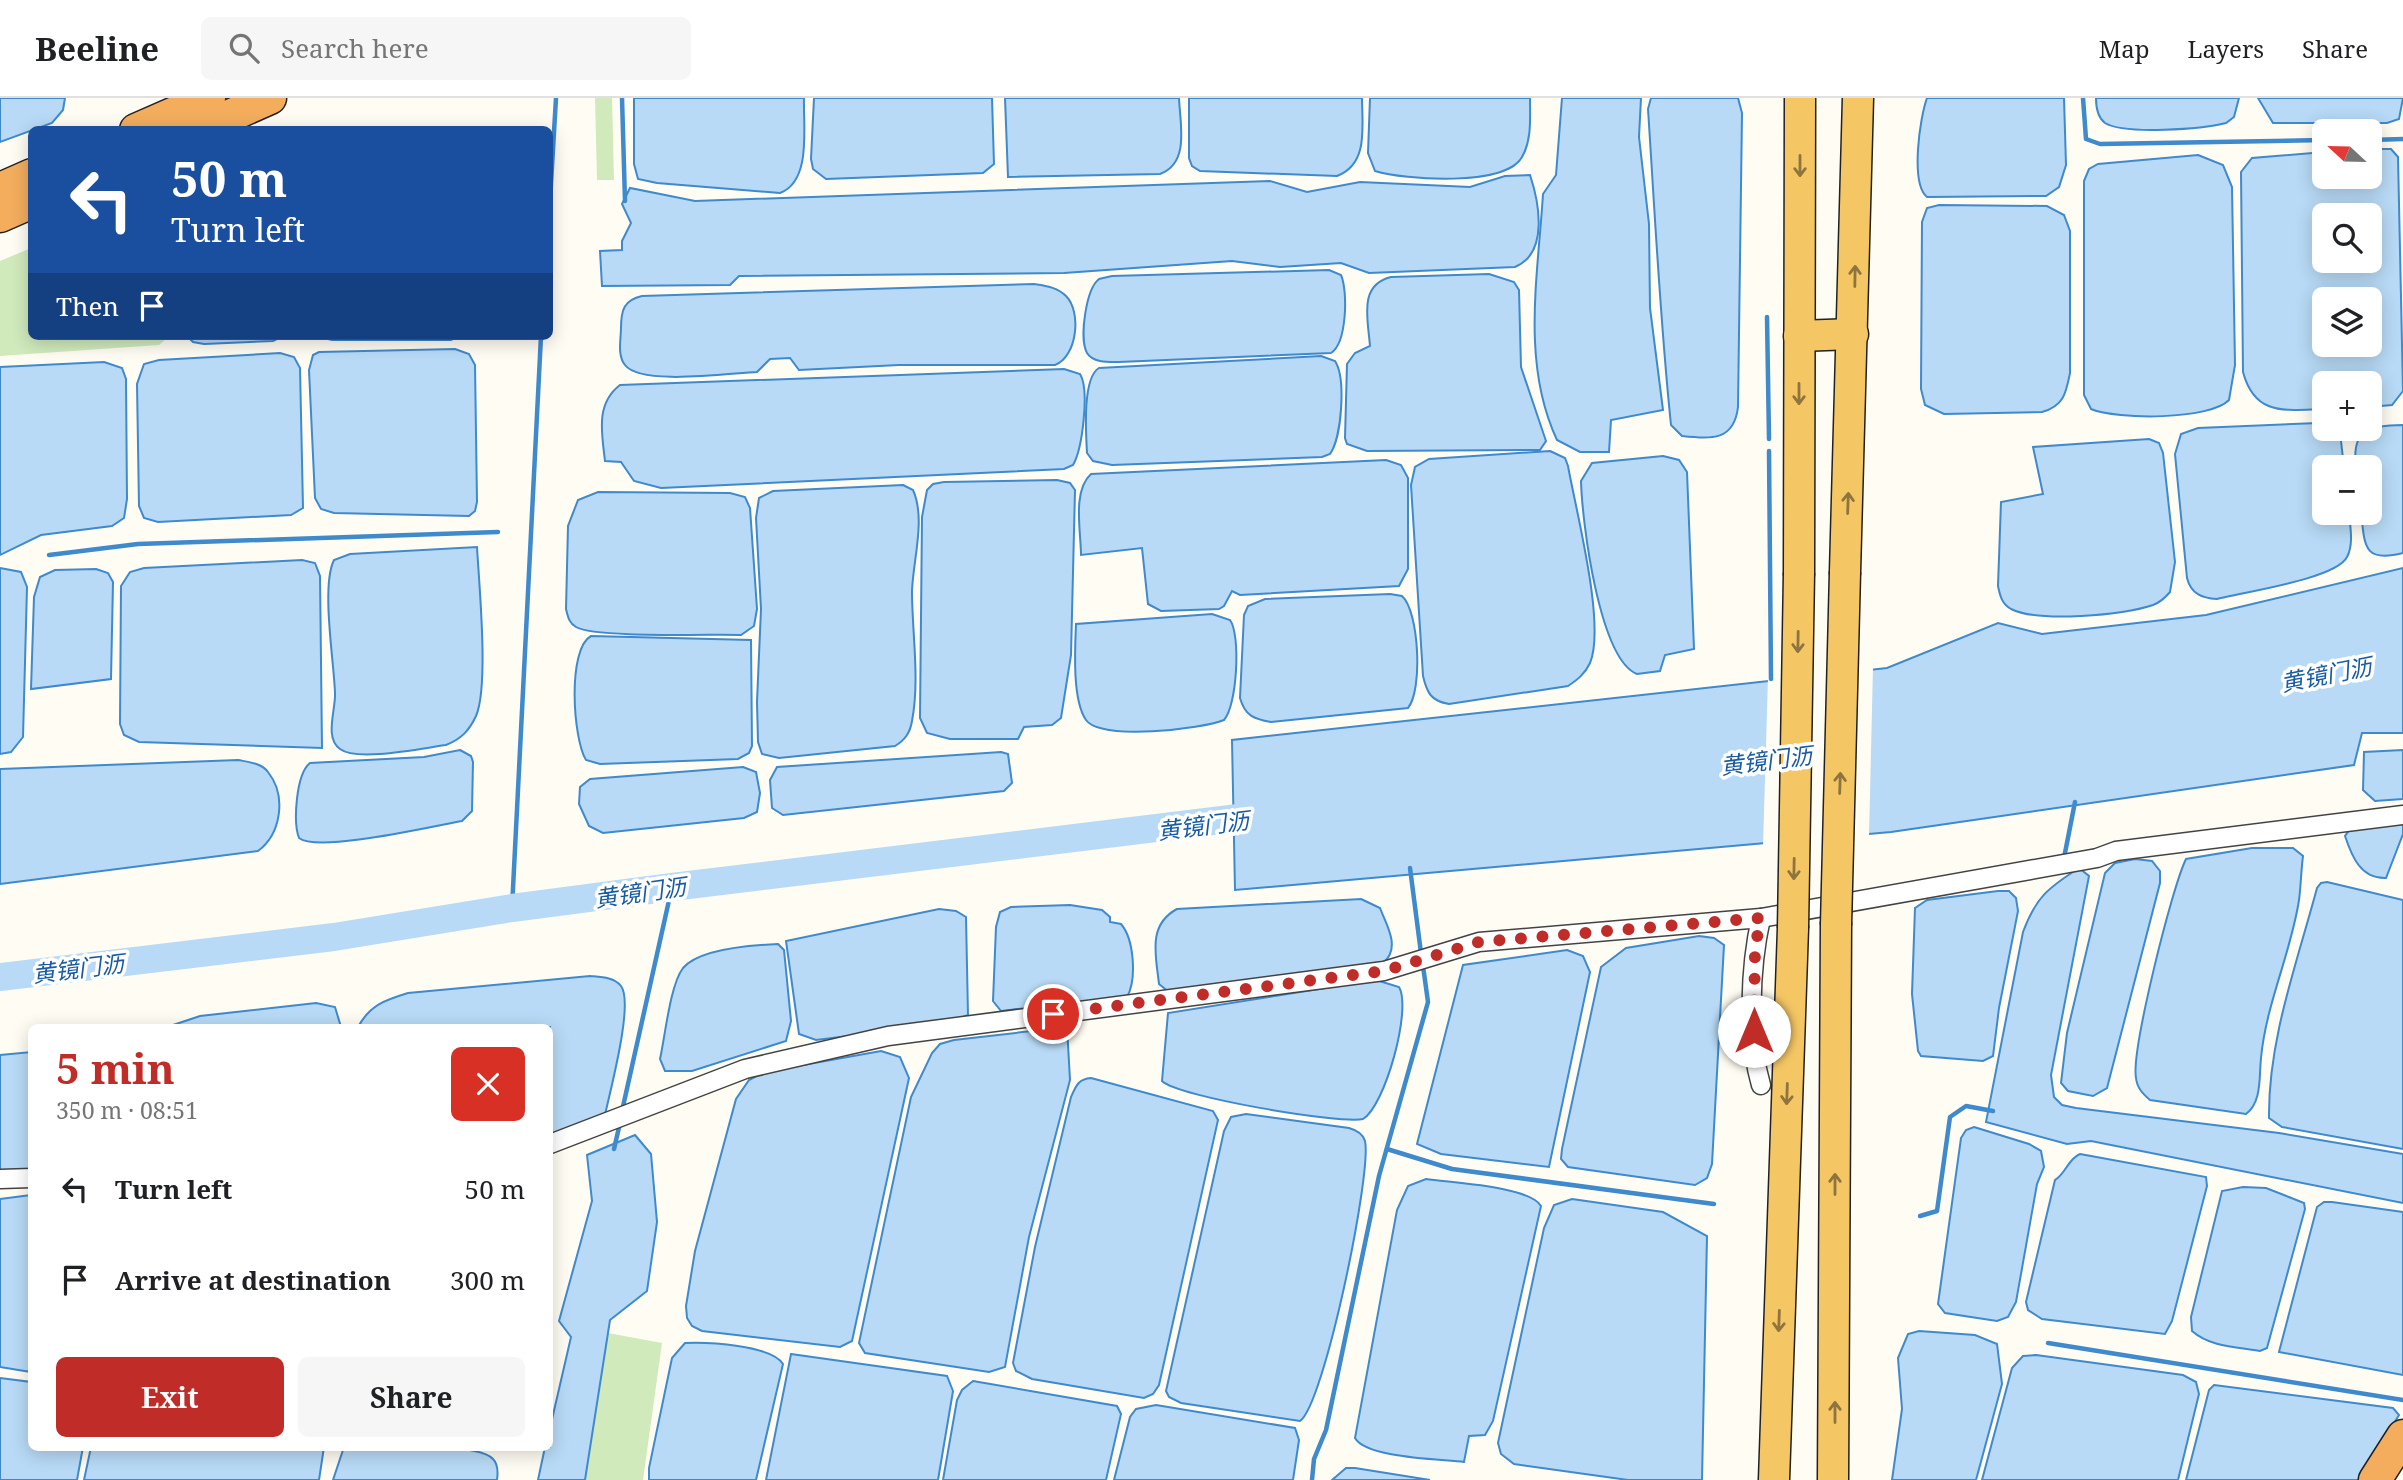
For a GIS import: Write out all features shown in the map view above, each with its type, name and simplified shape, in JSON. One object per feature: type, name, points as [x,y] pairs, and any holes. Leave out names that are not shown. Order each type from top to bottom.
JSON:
[{"type":"highway","points":[[145,126],[209,98]]},
{"type":"highway","points":[[207,126],[270,98]]},
{"type":"highway","points":[[1774,1480],[1793,928],[1799,573],[1800,98]]},
{"type":"highway","points":[[1833,1480],[1836,925],[1858,98]]},
{"type":"highway","points":[[0,189],[28,177]]},
{"type":"highway","points":[[0,216],[28,204]]},
{"type":"highway","points":[[1799,335],[1853,334]]},
{"type":"highway","points":[[2375,1480],[2403,1436]]},
{"type":"street","points":[[553,1143],[745,1069],[888,1036],[1384,971],[1479,942],[1761,918],[2097,858],[2116,851],[2403,815]]},
{"type":"street","points":[[1761,918],[1755,947],[1754,1059],[1761,1085]]},
{"type":"street","points":[[0,1179],[28,1178]]},
{"type":"green space","points":[[595,98],[612,98],[614,180],[597,180]]},
{"type":"green space","points":[[28,249],[28,340],[165,340],[159,345],[0,356],[0,261]]},
{"type":"green space","points":[[608,1333],[662,1343],[643,1480],[585,1480]]},
{"type":"water","points":[[0,98],[65,98],[63,110],[52,123],[28,126],[28,132],[0,142]]},
{"type":"water","points":[[634,98],[804,98],[804,152],[797,177],[790,187],[780,193],[657,183],[638,179],[634,164]]},
{"type":"water","points":[[814,98],[992,98],[994,164],[983,173],[826,179],[813,169],[811,159]]},
{"type":"water","points":[[1005,98],[1179,98],[1181,142],[1176,161],[1160,174],[1008,177]]},
{"type":"water","points":[[1189,98],[1362,98],[1362,143],[1354,163],[1337,176],[1200,171],[1192,166],[1189,158]]},
{"type":"water","points":[[1370,98],[1530,98],[1530,128],[1525,150],[1512,167],[1476,177],[1408,177],[1375,171],[1368,153]]},
{"type":"water","points":[[1562,98],[1641,98],[1639,137],[1649,224],[1650,308],[1663,410],[1611,420],[1609,452],[1580,452],[1557,440],[1539,381],[1535,319],[1543,194],[1556,175]]},
{"type":"water","points":[[1651,98],[1738,98],[1742,113],[1738,407],[1732,426],[1726,432],[1712,437],[1682,436],[1671,425],[1648,109]]},
{"type":"water","points":[[1927,98],[2064,98],[2066,165],[2059,187],[2046,196],[1927,197],[1919,178],[1918,149]]},
{"type":"water","points":[[2096,98],[2239,98],[2234,117],[2226,123],[2183,129],[2146,130],[2115,127],[2105,123],[2099,115]]},
{"type":"water","points":[[2258,98],[2403,98],[2399,119],[2387,123],[2382,123],[2382,119],[2312,119],[2312,123],[2273,123]]},
{"type":"water","points":[[2382,149],[2391,149],[2398,157],[2403,391],[2392,405],[2382,406],[2382,371],[2312,371],[2312,409],[2274,408],[2255,397],[2248,387],[2243,372],[2241,172],[2252,158],[2312,153],[2312,189],[2382,189]]},
{"type":"water","points":[[2198,155],[2223,165],[2232,187],[2235,365],[2229,400],[2219,407],[2184,415],[2121,415],[2091,409],[2084,395],[2084,181],[2089,169],[2098,164]]},
{"type":"water","points":[[1530,175],[1538,212],[1537,239],[1526,260],[1515,267],[1369,273],[1341,263],[1280,267],[1232,261],[1064,273],[739,276],[730,285],[602,286],[600,251],[622,250],[622,241],[631,223],[622,204],[630,188],[695,201],[1270,181],[1307,192],[1360,182],[1470,187],[1505,176]]},
{"type":"water","points":[[1939,205],[2047,206],[2064,215],[2070,231],[2070,373],[2063,398],[2055,406],[2042,412],[1944,414],[1925,405],[1921,389],[1922,222],[1927,208]]},
{"type":"water","points":[[1329,270],[1341,275],[1345,304],[1340,339],[1331,353],[1111,362],[1093,359],[1087,353],[1084,326],[1087,303],[1094,284],[1099,279],[1112,276]]},
{"type":"water","points":[[1489,274],[1514,282],[1519,290],[1521,367],[1546,441],[1540,450],[1367,451],[1347,444],[1347,364],[1355,353],[1370,346],[1367,304],[1374,287],[1391,277]]},
{"type":"water","points":[[1034,284],[1051,287],[1063,293],[1074,312],[1075,334],[1072,344],[1068,353],[1055,365],[899,365],[799,370],[790,358],[770,359],[757,372],[667,377],[634,371],[625,365],[621,357],[623,311],[627,303],[642,296]]},
{"type":"water","points":[[191,340],[275,340],[204,344]]},
{"type":"water","points":[[455,349],[469,354],[475,365],[475,511],[469,516],[334,513],[321,509],[315,498],[309,370],[313,355],[319,352]]},
{"type":"water","points":[[280,353],[294,357],[300,368],[303,508],[291,515],[158,522],[144,518],[139,506],[137,384],[144,364],[159,360]]},
{"type":"water","points":[[1321,356],[1335,361],[1341,380],[1340,422],[1330,454],[1322,457],[1112,465],[1093,461],[1087,453],[1087,394],[1099,368]]},
{"type":"water","points":[[104,362],[122,368],[126,379],[127,499],[124,518],[112,526],[41,535],[0,555],[0,367]]},
{"type":"water","points":[[1064,369],[1080,374],[1085,406],[1076,457],[1073,465],[1064,469],[661,488],[634,481],[621,462],[605,461],[603,410],[612,393],[620,385]]},
{"type":"water","points":[[2312,423],[2312,441],[2341,441],[2343,455],[2312,455],[2312,525],[2350,525],[2351,541],[2347,557],[2326,572],[2308,578],[2217,599],[2207,598],[2191,588],[2187,578],[2175,454],[2181,434],[2198,428]]},
{"type":"water","points":[[2403,425],[2403,553],[2390,556],[2380,556],[2368,549],[2363,525],[2382,525],[2382,455],[2355,454],[2358,441],[2382,441],[2382,426]]},
{"type":"water","points":[[2149,439],[2159,443],[2163,453],[2175,562],[2170,592],[2163,600],[2139,609],[2081,616],[2041,616],[2008,607],[1998,586],[2001,502],[2043,494],[2033,447]]},
{"type":"water","points":[[1550,451],[1565,458],[1583,538],[1594,623],[1594,645],[1590,663],[1568,686],[1449,704],[1438,701],[1428,692],[1423,676],[1411,485],[1415,467],[1429,459]]},
{"type":"water","points":[[1663,456],[1679,460],[1687,472],[1694,649],[1665,655],[1660,671],[1637,674],[1624,663],[1612,643],[1603,617],[1589,556],[1581,481],[1592,463]]},
{"type":"water","points":[[1386,460],[1401,465],[1408,478],[1408,569],[1399,586],[1240,595],[1232,591],[1224,606],[1219,609],[1161,611],[1148,604],[1142,548],[1081,555],[1079,501],[1085,481],[1091,474]]},
{"type":"water","points":[[1057,480],[1070,483],[1075,490],[1071,655],[1061,718],[1052,725],[1024,727],[1018,739],[950,739],[927,733],[920,718],[922,517],[927,490],[933,484],[944,482]]},
{"type":"water","points":[[903,485],[913,490],[917,501],[919,527],[912,591],[915,689],[908,733],[895,746],[779,758],[762,754],[758,742],[757,702],[761,609],[756,518],[759,498],[773,491]]},
{"type":"water","points":[[598,492],[730,493],[745,497],[750,508],[757,609],[754,626],[741,635],[605,633],[576,627],[569,620],[566,609],[568,526],[578,500]]},
{"type":"water","points":[[477,547],[483,659],[480,702],[470,726],[464,734],[446,745],[375,754],[348,753],[340,749],[335,744],[332,731],[335,693],[328,605],[330,572],[334,560],[350,554]]},
{"type":"water","points":[[302,560],[315,563],[320,576],[322,748],[139,742],[124,735],[120,724],[121,586],[130,572],[144,568]]},
{"type":"water","points":[[0,568],[21,572],[27,587],[23,737],[11,752],[0,754]]},
{"type":"water","points":[[2403,568],[2403,733],[2362,733],[2354,765],[1891,832],[1235,890],[1232,740],[1887,668],[1998,623],[2042,634],[2206,615]]},
{"type":"water","points":[[96,569],[108,573],[113,582],[111,679],[31,689],[34,597],[40,577],[55,570]]},
{"type":"water","points":[[1390,594],[1402,596],[1408,604],[1415,633],[1416,685],[1408,708],[1271,722],[1255,718],[1248,713],[1240,698],[1244,615],[1248,606],[1265,599]]},
{"type":"water","points":[[1212,614],[1230,620],[1236,640],[1235,686],[1224,720],[1195,727],[1130,732],[1095,726],[1086,720],[1076,687],[1076,624]]},
{"type":"water","points":[[591,636],[751,640],[752,746],[749,753],[738,759],[600,764],[586,760],[578,734],[575,675],[583,644]]},
{"type":"water","points":[[460,750],[471,756],[473,762],[472,811],[462,821],[351,841],[310,842],[299,838],[296,821],[297,799],[302,777],[310,763],[424,757]]},
{"type":"water","points":[[2403,750],[2403,799],[2375,801],[2363,790],[2364,752]]},
{"type":"water","points":[[1001,752],[1008,754],[1012,783],[1004,791],[783,815],[772,808],[770,780],[777,767]]},
{"type":"water","points":[[238,760],[254,763],[265,769],[278,792],[279,814],[276,825],[266,844],[258,851],[0,884],[0,769]]},
{"type":"water","points":[[743,767],[756,772],[760,793],[757,812],[744,818],[603,833],[589,826],[579,804],[580,787],[590,779]]},
{"type":"water","points":[[2403,824],[2403,834],[2386,878],[2364,871],[2354,859],[2345,836],[2350,829]]},
{"type":"water","points":[[2252,848],[2293,848],[2303,856],[2299,900],[2268,1018],[2255,1103],[2246,1114],[2150,1100],[2138,1085],[2136,1062],[2163,933],[2186,859]]},
{"type":"water","points":[[2135,859],[2152,861],[2160,871],[2160,883],[2107,1088],[2093,1096],[2068,1091],[2061,1083],[2067,1033],[2105,873],[2115,863]]},
{"type":"water","points":[[2079,868],[2089,876],[2051,1075],[2054,1097],[2062,1105],[2076,1108],[2279,1133],[2403,1154],[2403,1203],[2091,1141],[2067,1144],[1986,1122],[2023,932],[2044,894]]},
{"type":"water","points":[[2327,882],[2403,900],[2403,1149],[2282,1127],[2269,1118],[2273,1060],[2285,1002],[2317,888],[2321,883]]},
{"type":"water","points":[[2009,891],[2016,898],[2018,911],[1999,1008],[1993,1056],[1983,1061],[1921,1056],[1918,1051],[1912,994],[1915,908],[1927,900]]},
{"type":"water","points":[[1361,899],[1380,908],[1388,928],[1392,943],[1389,956],[1384,962],[1170,993],[1159,984],[1155,952],[1157,932],[1167,916],[1177,909]]},
{"type":"water","points":[[1070,905],[1102,910],[1110,917],[1110,922],[1121,924],[1129,939],[1133,959],[1132,980],[1127,997],[1001,1011],[993,1001],[996,927],[1000,912],[1011,907]]},
{"type":"water","points":[[939,909],[956,911],[966,917],[968,1015],[945,1024],[816,1040],[799,1034],[786,941]]},
{"type":"water","points":[[1699,936],[1714,938],[1724,945],[1712,1164],[1707,1178],[1695,1185],[1568,1167],[1561,1159],[1562,1149],[1601,967],[1626,948]]},
{"type":"water","points":[[778,944],[784,950],[791,1021],[786,1041],[692,1071],[665,1071],[660,1059],[671,998],[683,968],[691,961],[714,952]]},
{"type":"water","points":[[1567,950],[1583,956],[1590,972],[1549,1167],[1441,1154],[1417,1144],[1463,965]]},
{"type":"water","points":[[590,976],[615,981],[621,986],[625,1010],[605,1115],[553,1146],[553,1024],[360,1024],[379,1004],[408,993]]},
{"type":"water","points":[[1376,980],[1399,987],[1402,1015],[1394,1056],[1380,1096],[1363,1119],[1324,1117],[1260,1108],[1197,1094],[1162,1081],[1168,1013]]},
{"type":"water","points":[[316,1003],[335,1007],[340,1024],[176,1024],[200,1016]]},
{"type":"water","points":[[1067,1027],[1070,1080],[1029,1237],[1005,1367],[989,1372],[865,1353],[859,1343],[911,1097],[932,1053],[940,1044],[954,1040]]},
{"type":"water","points":[[881,1051],[900,1057],[909,1078],[852,1341],[840,1347],[702,1331],[692,1326],[687,1318],[686,1306],[695,1251],[736,1099],[749,1080],[764,1072]]},
{"type":"water","points":[[28,1052],[28,1175],[0,1176],[0,1055]]},
{"type":"water","points":[[1091,1078],[1213,1111],[1218,1120],[1159,1385],[1153,1394],[1144,1398],[1032,1379],[1016,1371],[1013,1363],[1035,1247],[1071,1097],[1080,1082]]},
{"type":"water","points":[[1246,1114],[1349,1128],[1361,1134],[1365,1141],[1361,1196],[1344,1287],[1321,1375],[1310,1406],[1300,1421],[1181,1403],[1169,1397],[1166,1391],[1224,1131],[1231,1117]]},
{"type":"water","points":[[1974,1127],[2029,1144],[2041,1151],[2044,1167],[2037,1184],[2016,1302],[2008,1317],[1997,1321],[1945,1313],[1938,1304],[1961,1138],[1966,1130]]},
{"type":"water","points":[[635,1135],[651,1154],[657,1222],[647,1291],[610,1320],[585,1480],[538,1480],[544,1451],[553,1451],[553,1415],[571,1337],[559,1321],[592,1201],[587,1155]]},
{"type":"water","points":[[2080,1154],[2206,1177],[2207,1186],[2172,1321],[2165,1334],[2042,1319],[2028,1310],[2026,1302],[2055,1180]]},
{"type":"water","points":[[1426,1179],[1506,1190],[1534,1199],[1541,1206],[1493,1421],[1485,1435],[1469,1436],[1464,1462],[1388,1454],[1362,1445],[1355,1438],[1397,1210],[1408,1186]]},
{"type":"water","points":[[2243,1187],[2266,1188],[2304,1203],[2305,1209],[2267,1348],[2260,1351],[2215,1343],[2192,1331],[2191,1317],[2222,1191]]},
{"type":"water","points":[[28,1196],[28,1372],[0,1367],[0,1199]]},
{"type":"water","points":[[1572,1199],[1663,1212],[1707,1236],[1702,1480],[1628,1480],[1514,1464],[1501,1454],[1498,1443],[1544,1228],[1554,1205]]},
{"type":"water","points":[[2324,1202],[2403,1212],[2403,1375],[2279,1352],[2317,1207]]},
{"type":"water","points":[[1919,1331],[1975,1335],[1997,1344],[2002,1384],[1976,1480],[1892,1480],[1902,1409],[1898,1358],[1908,1334]]},
{"type":"water","points":[[685,1343],[723,1344],[753,1349],[776,1358],[783,1364],[756,1480],[649,1480],[649,1468],[672,1358]]},
{"type":"water","points":[[791,1354],[947,1376],[953,1391],[938,1480],[766,1480]]},
{"type":"water","points":[[2036,1355],[2183,1375],[2196,1382],[2199,1394],[2178,1480],[1982,1480],[2012,1368],[2023,1356]]},
{"type":"water","points":[[0,1378],[28,1382],[28,1451],[82,1451],[77,1480],[0,1480]]},
{"type":"water","points":[[973,1381],[1117,1406],[1121,1414],[1106,1480],[943,1480],[957,1400],[962,1390]]},
{"type":"water","points":[[2214,1385],[2393,1408],[2399,1415],[2359,1480],[2186,1480],[2209,1390]]},
{"type":"water","points":[[1156,1405],[1295,1428],[1299,1440],[1293,1480],[1114,1480],[1130,1417],[1136,1409]]},
{"type":"water","points":[[90,1451],[323,1451],[319,1480],[84,1480]]},
{"type":"water","points":[[343,1451],[472,1451],[493,1459],[497,1466],[497,1480],[333,1480]]},
{"type":"water","points":[[1346,1468],[1355,1468],[1430,1480],[1332,1480]]},
{"type":"pier","points":[[1873,666],[1869,837],[1763,846],[1768,677]]},
{"type":"waterway","points":[[553,149],[556,98]]},
{"type":"waterway","points":[[622,98],[625,201]]},
{"type":"waterway","points":[[2083,98],[2086,139],[2100,144],[2312,140]]},
{"type":"waterway","points":[[2382,140],[2403,139]]},
{"type":"waterway","points":[[1767,317],[1769,439]]},
{"type":"waterway","points":[[512,908],[541,340]]},
{"type":"waterway","points":[[1769,451],[1771,679]]},
{"type":"waterway","points":[[49,555],[138,544],[498,532]]},
{"type":"waterway","points":[[2064,858],[2075,802]]},
{"type":"waterway","name":"黄镜门沥","points":[[0,977],[334,937],[512,908],[672,887],[1271,814]]},
{"type":"waterway","points":[[1410,868],[1421,953]]},
{"type":"waterway","points":[[622,1111],[672,887]]},
{"type":"waterway","points":[[1312,1480],[1314,1459],[1326,1430],[1379,1176],[1428,1002],[1423,966]]},
{"type":"waterway","points":[[1920,1216],[1937,1211],[1950,1117],[1966,1106],[1993,1111]]},
{"type":"waterway","points":[[614,1149],[620,1123]]},
{"type":"waterway","points":[[1387,1149],[1452,1169],[1714,1204]]},
{"type":"waterway","points":[[2048,1343],[2403,1400]]},
{"type":"route","points":[[1053,1014],[1384,971],[1479,942],[1761,918],[1755,947],[1754,1031]]}]
